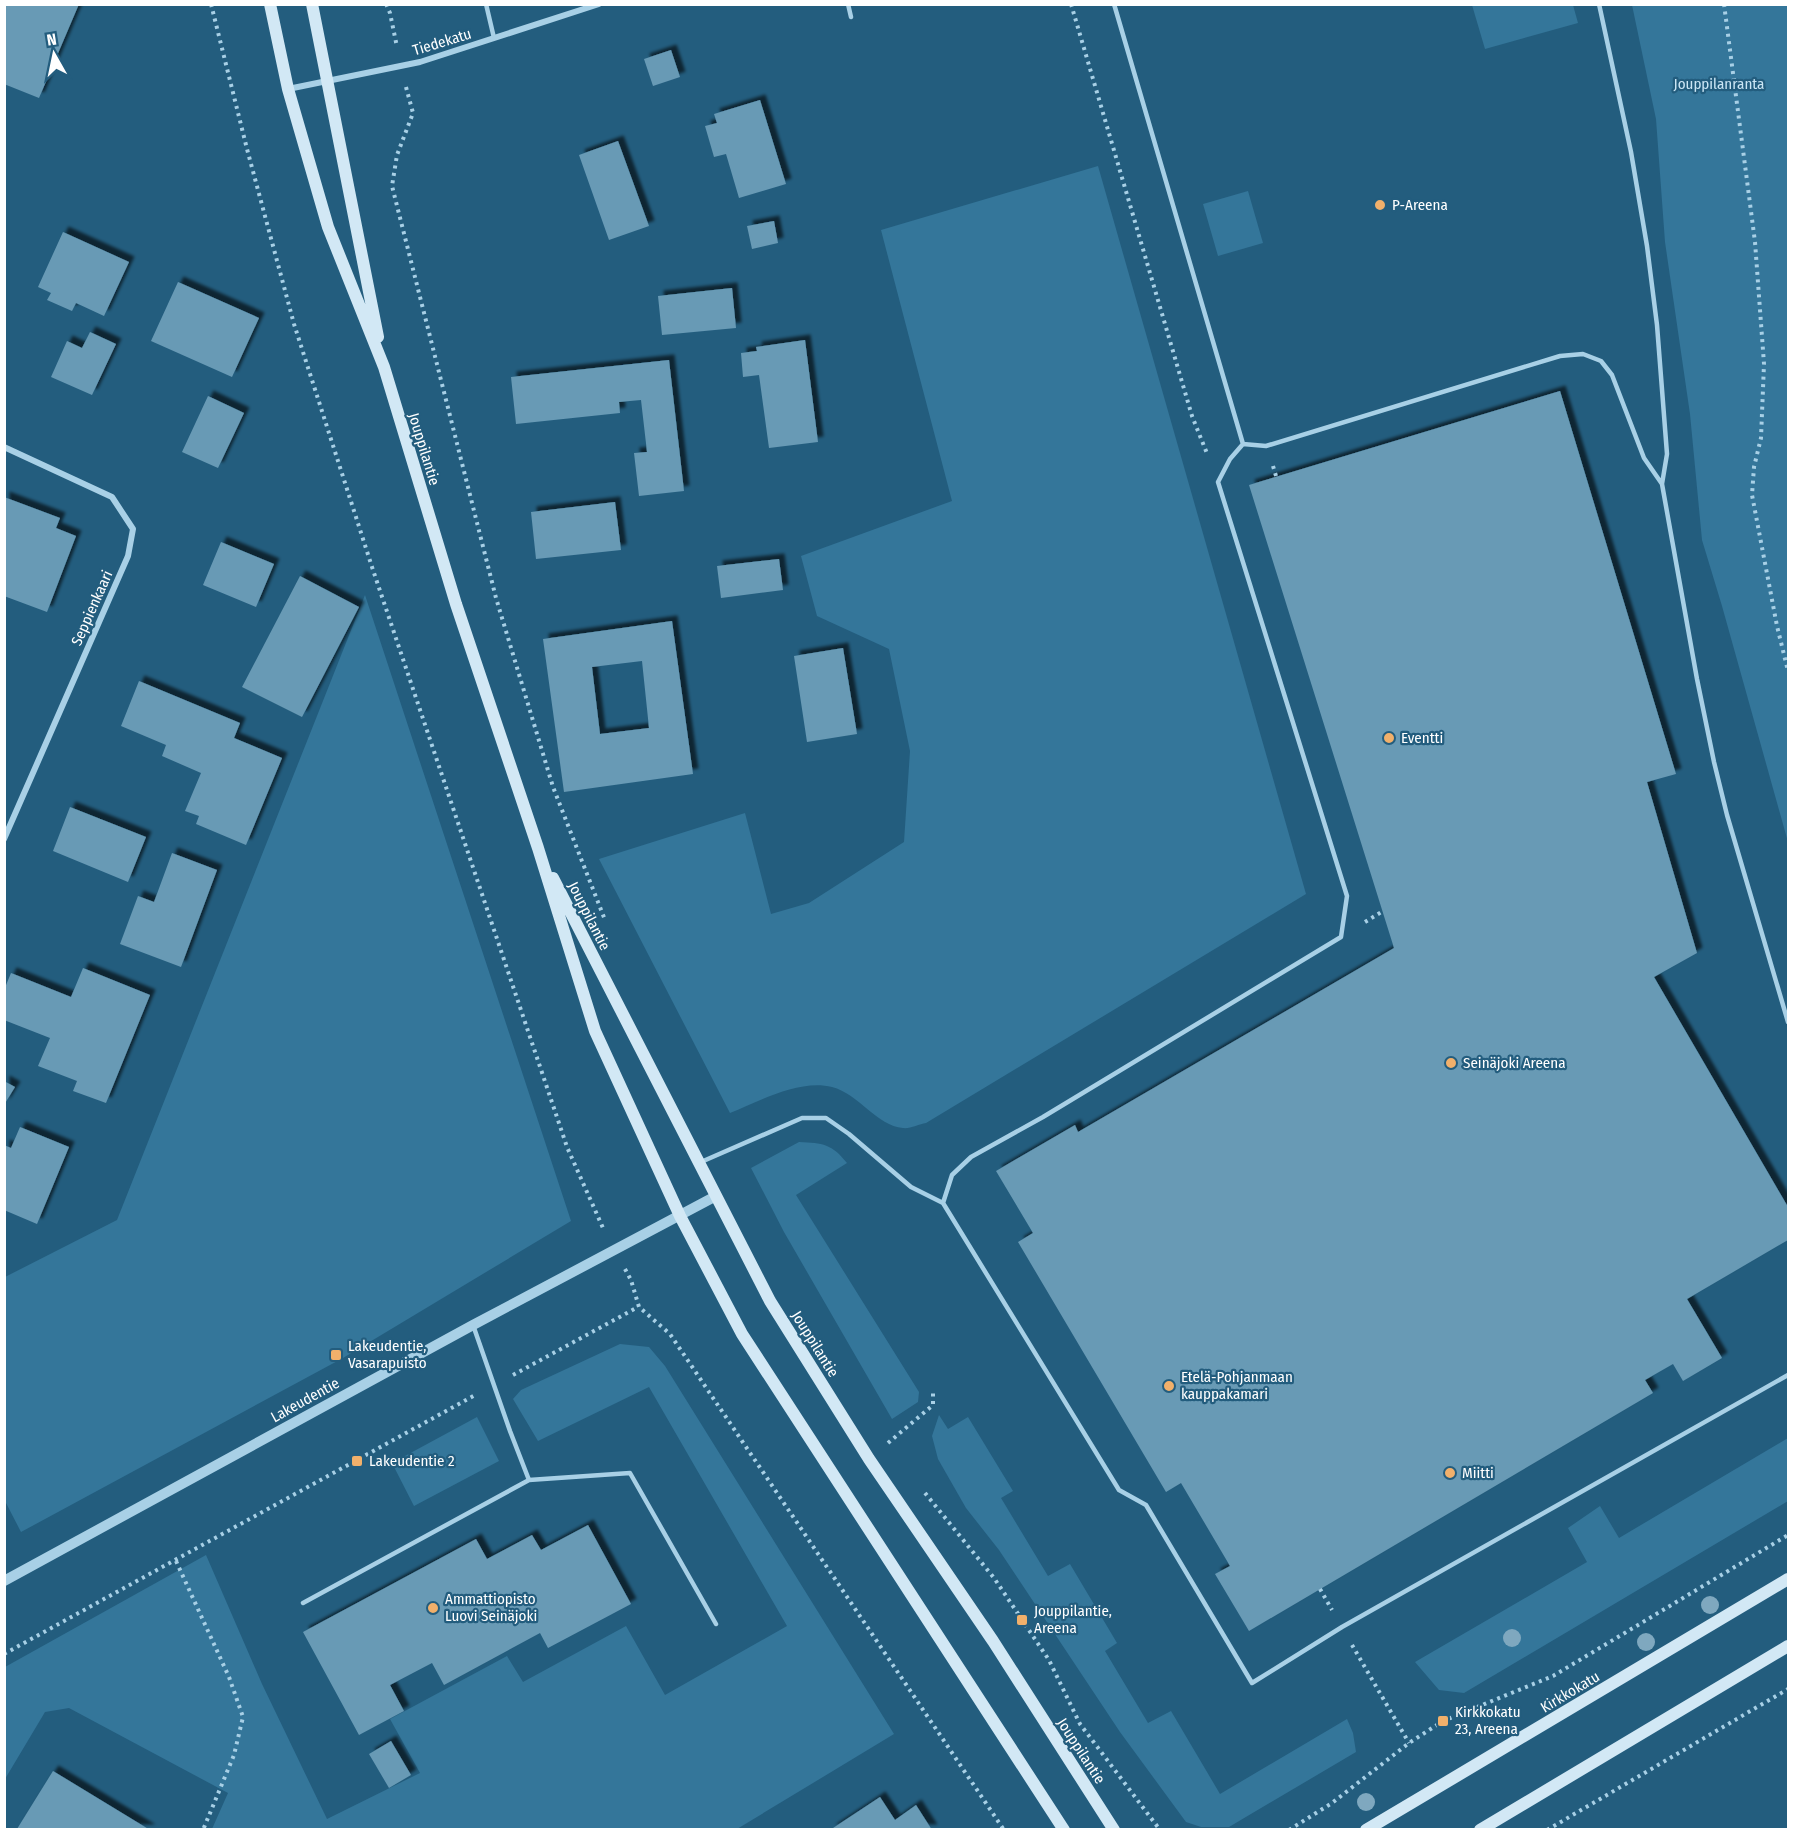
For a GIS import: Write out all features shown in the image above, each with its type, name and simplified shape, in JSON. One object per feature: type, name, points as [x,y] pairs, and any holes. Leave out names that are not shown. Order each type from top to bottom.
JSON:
[{"type":"main road","name":"Jouppilantie","points":[[270,4],[288,89],[328,226],[384,368],[456,604],[538,848],[595,1031],[680,1216],[742,1334],[1064,1830]]},
{"type":"main road","name":"Jouppilantie","points":[[312,4],[384,368]]},
{"type":"main road","name":"Jouppilantie","points":[[538,848],[776,1311],[869,1459],[993,1641],[1114,1830]]},
{"type":"main road","name":"Kirkkokatu","points":[[1366,1830],[1788,1580]]},
{"type":"main road","points":[[1480,1830],[1788,1646]]},
{"type":"street","name":"Tiedekatu","points":[[288,89],[420,62],[599,4]]},
{"type":"street","name":"Seppienkaari","points":[[4,447],[112,497],[133,529],[128,556],[4,839]]},
{"type":"street","name":"Lakeudentie","points":[[4,1581],[473,1325],[716,1196]]},
{"type":"lane","points":[[486,4],[494,38]]},
{"type":"lane","points":[[848,4],[852,17]]},
{"type":"lane","points":[[1114,4],[1243,444]]},
{"type":"lane","points":[[1599,4],[1631,152],[1647,246],[1657,324],[1667,454],[1662,484],[1697,679],[1727,815],[1788,1022]]},
{"type":"lane","points":[[1243,444],[1266,446],[1560,356],[1583,354],[1601,361],[1612,375],[1644,458],[1662,484]]},
{"type":"lane","points":[[943,1203],[952,1175],[971,1157],[1043,1117],[1341,937],[1347,896],[1218,482],[1230,459],[1243,444]]},
{"type":"lane","points":[[699,1163],[802,1118],[826,1118],[849,1134],[911,1187],[943,1203],[1119,1490],[1146,1505],[1252,1683],[1342,1627],[1788,1375]]},
{"type":"lane","points":[[473,1325],[529,1480]]},
{"type":"lane","points":[[303,1603],[529,1480],[630,1473],[716,1624]]},
{"type":"path","points":[[211,4],[294,324],[365,545],[567,1147],[597,1217],[631,1280],[639,1307],[670,1334],[1004,1830]]},
{"type":"path","points":[[1071,4],[1192,416],[1218,482]]},
{"type":"path","points":[[1724,4],[1755,242],[1764,364],[1761,438],[1754,467],[1752,495],[1788,671]]},
{"type":"path","points":[[413,113],[397,155],[392,186],[496,598],[553,787],[608,926]]},
{"type":"path","points":[[4,1653],[639,1307]]},
{"type":"path","points":[[883,1447],[933,1405],[933,1390]]},
{"type":"path","points":[[922,1491],[994,1578],[1049,1660],[1080,1724],[1160,1830]]},
{"type":"path","points":[[1289,1830],[1332,1803],[1409,1743],[1443,1721],[1553,1676],[1788,1535]]},
{"type":"path","points":[[176,1561],[229,1677],[243,1718],[234,1755],[203,1830]]},
{"type":"path","points":[[1320,1589],[1409,1743]]},
{"type":"path","points":[[1546,1830],[1788,1689]]},
{"type":"green space","points":[[1472,5],[1573,5],[1578,23],[1485,49]]},
{"type":"green space","name":"Jouppilanranta","points":[[1632,5],[1788,5],[1788,842],[1702,540],[1690,414],[1665,242],[1656,119]]},
{"type":"green space","points":[[1098,166],[1306,894],[926,1123],[906,1128],[894,1126],[842,1091],[819,1085],[780,1092],[730,1113],[599,859],[745,813],[771,914],[809,903],[904,842],[910,751],[889,649],[817,616],[801,556],[952,501],[881,230]]},
{"type":"green space","points":[[1248,191],[1263,243],[1218,256],[1203,204]]},
{"type":"green space","points":[[365,595],[571,1221],[343,1358],[21,1532],[5,1501],[5,1277],[117,1220]]},
{"type":"green space","points":[[799,1142],[815,1143],[832,1148],[847,1163],[796,1195],[919,1392],[918,1402],[892,1419],[784,1232],[751,1168]]},
{"type":"green space","points":[[620,1344],[649,1347],[665,1366],[894,1734],[737,1829],[212,1829],[228,1793],[69,1708],[45,1712],[5,1779],[5,1667],[206,1555],[262,1684],[327,1819],[420,1773],[390,1719],[507,1656],[523,1682],[626,1626],[665,1695],[787,1626],[649,1387],[538,1441],[513,1399],[521,1390]]},
{"type":"green space","points":[[939,1415],[948,1429],[968,1417],[1013,1491],[1001,1498],[1048,1576],[1070,1564],[1117,1643],[1105,1651],[1148,1723],[1171,1711],[1220,1794],[1347,1719],[1353,1733],[1356,1752],[1229,1827],[1201,1827],[1186,1822],[1120,1732],[999,1550],[966,1508],[938,1459],[932,1436]]},
{"type":"green space","points":[[477,1417],[499,1461],[414,1506],[392,1463]]},
{"type":"green space","points":[[1788,1438],[1788,1501],[1464,1693],[1439,1690],[1415,1662],[1587,1562],[1568,1528],[1600,1506],[1619,1538]]},
{"type":"building","points":[[4,4],[79,4],[39,98],[4,84]]},
{"type":"building","points":[[671,50],[680,77],[653,86],[644,59]]},
{"type":"building","points":[[760,100],[786,184],[739,198],[726,154],[714,157],[705,126],[717,123],[714,114]]},
{"type":"building","points":[[618,141],[649,226],[609,240],[579,155]]},
{"type":"building","points":[[774,221],[778,243],[752,249],[747,226]]},
{"type":"building","points":[[63,232],[129,262],[104,316],[76,303],[72,311],[47,300],[51,293],[38,287]]},
{"type":"building","points":[[178,282],[259,318],[232,377],[151,341]]},
{"type":"building","points":[[732,288],[736,328],[662,335],[658,296]]},
{"type":"building","points":[[90,332],[116,344],[92,395],[51,377],[67,341],[82,348]]},
{"type":"building","points":[[805,340],[818,442],[769,448],[759,375],[743,377],[741,353],[757,351],[756,347]]},
{"type":"building","points":[[669,360],[684,491],[639,496],[634,453],[647,452],[641,400],[619,402],[620,413],[516,424],[511,377]]},
{"type":"building","name":"Seinäjoki Areena","points":[[1560,391],[1676,774],[1647,782],[1697,953],[1654,977],[1788,1207],[1788,1240],[1687,1299],[1722,1358],[1683,1381],[1673,1364],[1645,1380],[1653,1393],[1249,1631],[1215,1574],[1230,1566],[1181,1483],[1166,1492],[1018,1242],[1033,1233],[996,1171],[1075,1125],[1078,1132],[1394,948],[1249,485]]},
{"type":"building","points":[[208,396],[244,413],[218,468],[182,452]]},
{"type":"building","points":[[4,497],[60,518],[56,528],[76,536],[47,612],[4,596]]},
{"type":"building","points":[[615,502],[621,550],[536,559],[531,512]]},
{"type":"building","points":[[221,542],[274,564],[256,607],[203,585]]},
{"type":"building","points":[[779,559],[783,590],[721,598],[717,566]]},
{"type":"building","points":[[300,576],[359,607],[302,717],[242,687]]},
{"type":"building","points":[[672,621],[693,774],[564,792],[543,639]],"holes":[[[642,661],[649,728],[600,734],[592,667]]]},
{"type":"building","points":[[843,648],[857,734],[807,742],[794,656]]},
{"type":"building","points":[[139,681],[240,723],[234,738],[282,758],[246,845],[196,824],[199,816],[185,811],[201,773],[162,756],[166,745],[121,726]]},
{"type":"building","points":[[70,807],[146,837],[128,882],[53,851]]},
{"type":"building","points":[[172,853],[217,870],[181,967],[120,944],[138,896],[154,902]]},
{"type":"building","points":[[83,968],[150,995],[106,1103],[73,1091],[77,1081],[38,1066],[50,1038],[4,1020],[4,990],[11,973],[71,997]]},
{"type":"building","points":[[4,1081],[15,1087],[4,1105]]},
{"type":"building","points":[[20,1127],[69,1147],[37,1224],[4,1210],[4,1145],[11,1148]]},
{"type":"building","points":[[588,1525],[631,1604],[548,1648],[540,1633],[444,1685],[432,1663],[390,1685],[404,1711],[359,1735],[303,1632],[476,1539],[487,1559],[532,1535],[541,1550]]},
{"type":"building","points":[[391,1741],[411,1775],[389,1788],[369,1754]]},
{"type":"building","points":[[53,1771],[150,1830],[17,1829]]},
{"type":"building","points":[[880,1797],[895,1820],[916,1805],[932,1830],[830,1830]]},
{"type":"place","name":"P-Areena","points":[[1380,205]]},
{"type":"place","name":"Eventti","points":[[1389,738]]},
{"type":"place","name":"Seinäjoki Areena","points":[[1451,1063]]},
{"type":"place","name":"Lakeudentie, Vasarapuisto","points":[[336,1355]]},
{"type":"place","name":"Etelä-Pohjanmaan kauppakamari","points":[[1169,1386]]},
{"type":"place","name":"Lakeudentie 2","points":[[357,1461]]},
{"type":"place","name":"Miitti","points":[[1450,1473]]},
{"type":"place","name":"Ammattiopisto Luovi Seinäjoki","points":[[433,1608]]},
{"type":"place","name":"Jouppilantie, Areena","points":[[1022,1620]]},
{"type":"place","name":"Kirkkokatu 23, Areena","points":[[1443,1721]]}]
